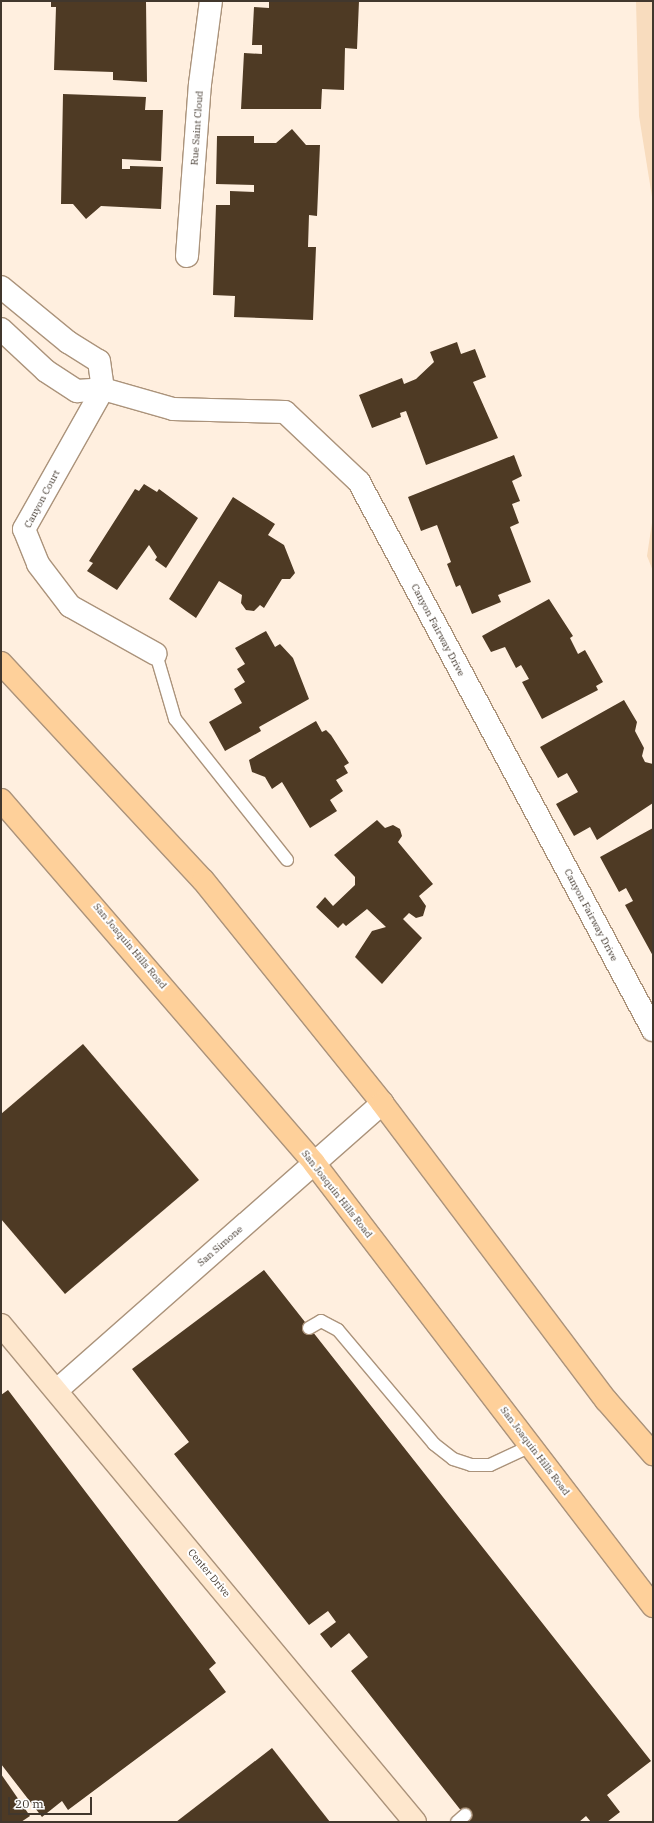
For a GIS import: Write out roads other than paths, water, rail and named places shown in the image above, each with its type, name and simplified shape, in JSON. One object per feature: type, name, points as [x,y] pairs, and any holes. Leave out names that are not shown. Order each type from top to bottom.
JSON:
[{"type":"main road","points":[[1,663],[204,880],[382,1103],[606,1400],[653,1454]]},
{"type":"main road","name":"San Joaquin Hills Road","points":[[1,800],[314,1163],[653,1606]]},
{"type":"street","name":"Rue Saint Cloud","points":[[187,256],[200,84],[211,1]]},
{"type":"street","points":[[1,287],[68,342],[99,361],[104,388]]},
{"type":"street","points":[[19,346],[42,321]]},
{"type":"street","name":"Canyon Fairway Drive","points":[[1,329],[46,371],[77,391],[104,388],[173,410],[285,412],[359,482],[653,1030]]},
{"type":"street","name":"Canyon Court","points":[[104,388],[24,530],[38,564],[70,606],[156,654]]},
{"type":"street","name":"San Simone","points":[[57,1390],[382,1103]]},
{"type":"street","name":"Center Drive","points":[[1,1325],[57,1390],[415,1822]]},
{"type":"lane","points":[[156,654],[175,719],[287,860]]},
{"type":"lane","points":[[309,1328],[321,1321],[338,1330],[434,1444],[453,1459],[471,1465],[490,1465],[531,1446]]}]
